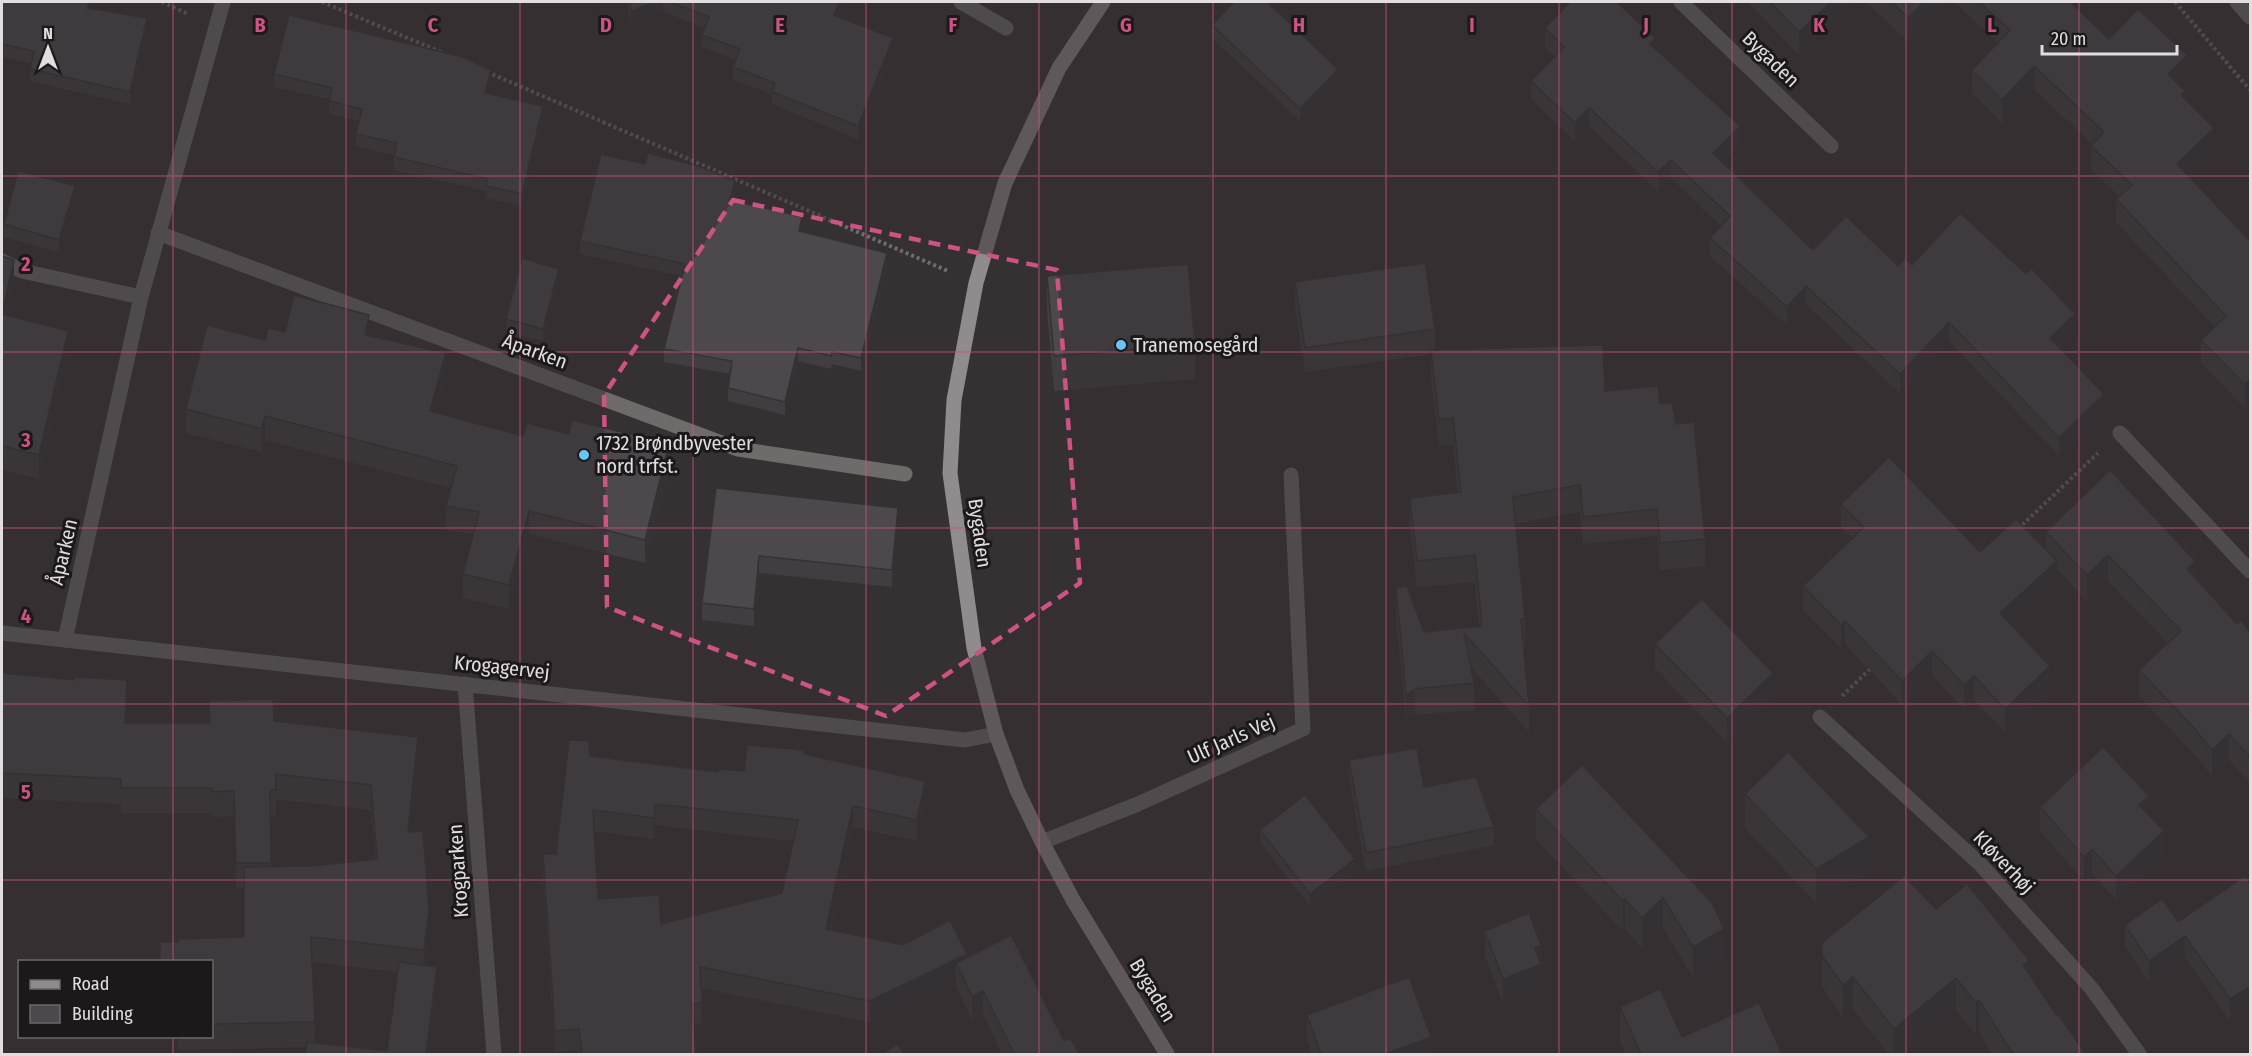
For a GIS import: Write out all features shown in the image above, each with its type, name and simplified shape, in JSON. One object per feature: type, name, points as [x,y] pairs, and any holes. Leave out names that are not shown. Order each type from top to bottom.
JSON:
[{"type":"street","name":"Åparken","points":[[65,640],[141,297],[223,2]]},
{"type":"street","points":[[961,2],[1006,28]]},
{"type":"street","name":"Bygaden","points":[[1103,2],[1059,68],[1005,183],[976,283],[954,400],[950,474],[974,648],[996,734],[1017,790],[1042,842],[1073,900],[1167,1054]]},
{"type":"street","name":"Bygaden","points":[[1681,2],[1831,146]]},
{"type":"street","points":[[2237,2],[2250,16]]},
{"type":"street","name":"Åparken","points":[[158,233],[738,449],[905,474]]},
{"type":"street","points":[[2,261],[22,271],[141,297]]},
{"type":"street","points":[[2120,433],[2250,571]]},
{"type":"street","name":"Ulf Jarls Vej","points":[[1042,842],[1138,804],[1303,729],[1291,475]]},
{"type":"street","name":"Krogagervej","points":[[2,633],[965,740],[996,734]]},
{"type":"street","name":"Krogparken","points":[[465,684],[494,1054]]},
{"type":"street","name":"Kløverhøj","points":[[1820,717],[1981,865],[2092,989],[2139,1054]]},
{"type":"path","points":[[322,2],[442,53]]},
{"type":"path","points":[[2175,2],[2250,90]]},
{"type":"path","points":[[486,72],[976,283]]},
{"type":"path","points":[[2017,530],[2120,433]]},
{"type":"path","points":[[1820,717],[1880,660]]},
{"type":"highlighted area","points":[[733,200],[1057,270],[1080,583],[886,716],[607,607],[604,395]]},
{"type":"building","points":[[2,2],[89,2],[87,8],[147,18],[130,92],[30,69],[34,51],[2,44]]},
{"type":"building","points":[[630,2],[655,2],[631,11]]},
{"type":"building","points":[[670,2],[839,2],[834,15],[893,38],[858,126],[772,92],[775,83],[733,67],[740,49],[702,35],[709,17]]},
{"type":"building","points":[[1234,2],[1267,2],[1338,69],[1300,109],[1212,25]]},
{"type":"building","points":[[1570,2],[1617,2],[1655,38],[1650,44],[1740,126],[1713,153],[1813,250],[1846,216],[1898,266],[1905,258],[1912,265],[1960,213],[2026,274],[2032,269],[2075,314],[2050,338],[2104,394],[2059,438],[1949,322],[1900,374],[1806,286],[1787,307],[1710,238],[1730,216],[1671,160],[1658,172],[1589,108],[1575,123],[1531,81],[1564,47],[1545,28]]},
{"type":"building","points":[[1770,2],[1831,2],[1799,32]]},
{"type":"building","points":[[1891,2],[1924,2],[1908,18]]},
{"type":"building","points":[[1979,2],[2070,2],[2109,39],[2138,9],[2187,55],[2168,74],[2185,91],[2181,95],[2214,128],[2177,164],[2250,241],[2250,379],[2245,385],[2201,340],[2226,316],[2116,199],[2132,185],[2091,146],[2104,132],[2034,66],[2002,100],[1972,70],[2010,30]]},
{"type":"building","points":[[289,15],[463,57],[491,70],[485,93],[543,106],[522,194],[486,186],[488,179],[394,157],[397,143],[356,134],[362,109],[329,101],[332,88],[274,74]]},
{"type":"building","points":[[648,153],[701,167],[735,181],[730,200],[802,217],[799,231],[887,253],[861,358],[832,352],[831,356],[798,348],[785,402],[728,388],[732,361],[664,349],[685,264],[580,241],[601,154],[645,164]]},
{"type":"building","points":[[18,171],[75,186],[59,240],[4,224]]},
{"type":"building","points":[[2,256],[14,260],[2,313]]},
{"type":"building","points":[[522,258],[559,269],[543,329],[506,319]]},
{"type":"building","points":[[1425,263],[1435,329],[1305,348],[1295,282]]},
{"type":"building","points":[[1188,264],[1195,345],[1054,356],[1047,276]]},
{"type":"building","points":[[294,295],[369,315],[365,335],[446,353],[430,411],[523,436],[527,423],[569,434],[572,420],[650,439],[670,440],[645,540],[529,511],[509,585],[463,574],[479,512],[446,506],[457,466],[265,416],[262,429],[186,409],[207,325],[265,340],[268,328],[285,332]]},
{"type":"building","points":[[2,314],[68,331],[39,455],[2,446]]},
{"type":"building","points":[[1603,345],[1605,391],[1658,386],[1660,404],[1672,403],[1676,424],[1694,422],[1705,539],[1660,543],[1657,509],[1583,517],[1580,485],[1513,497],[1525,619],[1521,619],[1529,706],[1464,633],[1474,683],[1415,689],[1406,695],[1396,588],[1407,586],[1424,632],[1482,626],[1475,555],[1417,561],[1410,498],[1461,492],[1453,418],[1439,420],[1431,350]]},
{"type":"building","points":[[1889,457],[1980,552],[2016,519],[2057,561],[2000,613],[2050,666],[2005,709],[1974,676],[1964,685],[1932,651],[1902,681],[1845,621],[1841,625],[1803,586],[1864,527],[1841,504]]},
{"type":"building","points":[[2110,470],[2195,561],[2187,569],[2237,624],[2241,620],[2250,632],[2250,757],[2229,734],[2212,750],[2139,670],[2181,631],[2108,555],[2087,575],[2046,532]]},
{"type":"building","points":[[716,488],[898,508],[892,570],[759,556],[754,609],[702,603]]},
{"type":"building","points":[[1702,599],[1773,673],[1727,718],[1655,644]]},
{"type":"building","points":[[2,673],[74,680],[74,677],[127,680],[125,723],[210,723],[209,701],[273,699],[274,721],[418,737],[408,832],[423,831],[429,909],[424,950],[311,937],[315,1022],[213,1024],[213,960],[160,960],[160,942],[178,942],[178,939],[244,937],[244,867],[311,866],[377,859],[371,785],[276,774],[276,790],[270,790],[271,863],[236,863],[234,791],[212,792],[212,788],[121,788],[121,779],[2,773]]},
{"type":"building","points":[[569,740],[589,741],[590,756],[718,772],[719,769],[744,771],[747,745],[804,750],[804,754],[925,781],[917,820],[853,806],[826,929],[903,945],[950,920],[967,954],[870,1001],[700,967],[702,1003],[692,1004],[696,1054],[582,1054],[579,1029],[555,1031],[543,854],[556,854]],"holes":[[[655,804],[798,820],[782,893],[661,924],[659,895],[598,899],[593,810],[654,818]]]},
{"type":"building","points":[[2103,747],[2149,796],[2139,805],[2164,831],[2116,876],[2092,849],[2084,857],[2040,807]]},
{"type":"building","points":[[1417,748],[1424,787],[1476,777],[1494,827],[1366,853],[1349,760]]},
{"type":"building","points":[[1788,752],[1869,837],[1816,869],[1745,794]]},
{"type":"building","points":[[1582,765],[1712,903],[1724,929],[1693,947],[1663,898],[1642,918],[1536,809]]},
{"type":"building","points":[[1305,795],[1355,859],[1310,894],[1260,830]]},
{"type":"building","points":[[1904,876],[1936,909],[1967,884],[2029,960],[2023,965],[2085,1054],[2013,1054],[1979,1000],[1976,1003],[1956,978],[1894,1029],[1853,977],[1843,985],[1822,956],[1822,943]]},
{"type":"building","points":[[2245,876],[2250,884],[2250,989],[2249,987],[2230,999],[2185,936],[2149,961],[2125,925],[2162,899],[2178,922]]},
{"type":"building","points":[[1529,913],[1541,945],[1535,948],[1541,964],[1503,979],[1485,931]]},
{"type":"building","points":[[1011,935],[1064,1041],[1070,1038],[1079,1054],[1014,1054],[983,991],[972,996],[956,963]]},
{"type":"building","points":[[399,962],[437,967],[426,1054],[305,1054],[307,1042],[387,1051]]},
{"type":"building","points":[[1409,977],[1431,1037],[1389,1054],[1321,1054],[1307,1015]]},
{"type":"building","points":[[1660,989],[1682,1037],[1759,1003],[1782,1054],[1641,1054],[1620,1007]]},
{"type":"building","points":[[898,1044],[904,1054],[882,1054]]},
{"type":"place","name":"Tranemosegård","points":[[1121,345]]},
{"type":"place","name":"1732 Brøndbyvester nord trfst.","points":[[584,455]]}]
